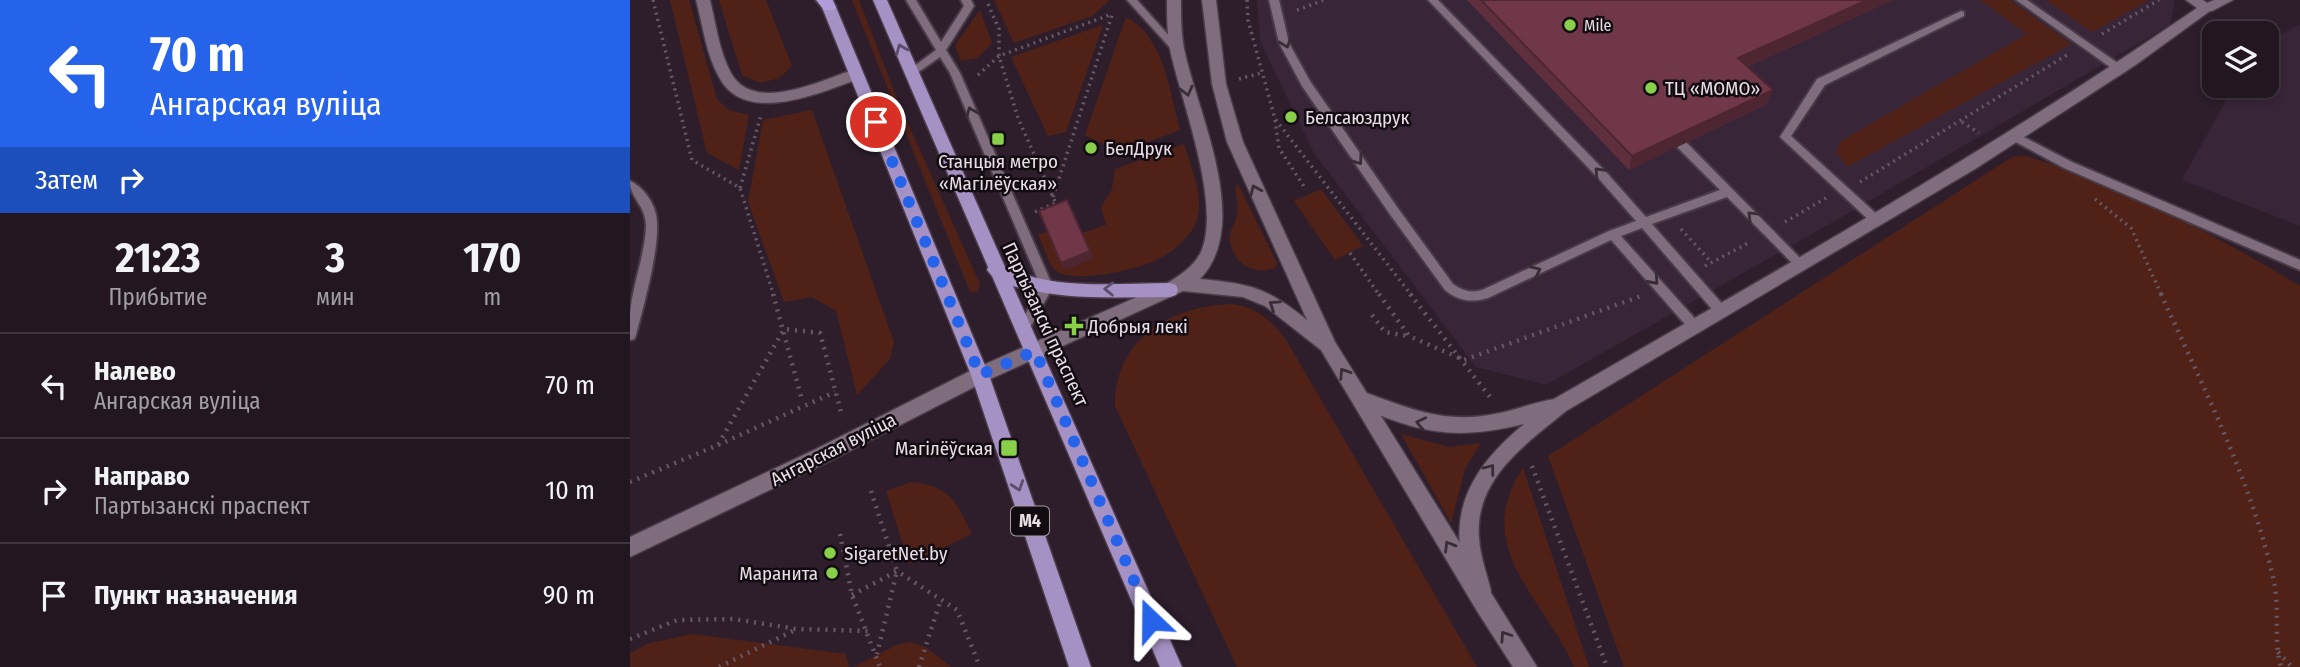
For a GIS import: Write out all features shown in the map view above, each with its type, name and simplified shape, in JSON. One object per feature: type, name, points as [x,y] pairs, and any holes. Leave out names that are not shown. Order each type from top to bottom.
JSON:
[{"type":"main road","points":[[703,0],[726,78],[734,89],[765,99],[794,94],[856,74]]},
{"type":"main road","name":"Партызанскі праспект","points":[[880,0],[995,270],[1035,351],[1171,667]]},
{"type":"main road","points":[[888,0],[888,18]]},
{"type":"main road","points":[[1174,0],[1177,50],[1212,192],[1216,220],[1213,242],[1204,264],[1176,287]]},
{"type":"main road","points":[[1209,0],[1217,75],[1235,142],[1328,347],[1484,604],[1526,667]]},
{"type":"main road","points":[[2193,0],[2207,8]]},
{"type":"main road","points":[[1484,604],[1468,535],[1471,503],[1483,477],[1498,459],[1560,405],[2016,137],[2120,70],[2207,8],[2226,0]]},
{"type":"main road","name":"М4","points":[[826,2],[980,375],[1080,667]]},
{"type":"main road","points":[[995,270],[1012,280],[1047,287],[1245,290],[1271,301],[1328,347]]},
{"type":"main road","name":"Ангарская вуліца","points":[[630,547],[823,456],[980,375],[1176,287]]},
{"type":"main road","points":[[1361,399],[1404,419],[1440,427],[1504,421],[1560,405]]},
{"type":"lane","points":[[911,0],[955,73],[1047,287],[1024,327]]},
{"type":"lane","points":[[910,73],[941,51],[969,6],[966,0]]},
{"type":"lane","points":[[1132,0],[1177,50]]},
{"type":"lane","points":[[1274,0],[1284,43],[1331,123],[1427,258],[1457,293],[1473,297],[1484,295],[1613,234],[1728,192]]},
{"type":"lane","points":[[1433,0],[1644,223],[1721,311]]},
{"type":"lane","points":[[2021,0],[2120,70]]},
{"type":"lane","points":[[1876,219],[1785,137],[1821,82],[1961,14]]},
{"type":"lane","points":[[2016,137],[2068,165],[2300,265]]},
{"type":"lane","points":[[1682,145],[1800,264]]},
{"type":"lane","points":[[630,185],[635,188],[652,216],[639,301],[630,335]]},
{"type":"lane","points":[[1613,234],[1694,326]]},
{"type":"path","points":[[653,0],[692,160],[740,188]]},
{"type":"path","points":[[986,0],[999,29],[999,56],[1018,118],[1059,212]]},
{"type":"path","points":[[1247,0],[1248,19],[1275,119],[1279,148],[1305,188]]},
{"type":"path","points":[[1859,182],[1962,122],[2159,0]]},
{"type":"path","points":[[999,56],[1112,14],[1053,197]]},
{"type":"path","points":[[765,99],[740,188],[784,329],[802,400]]},
{"type":"path","points":[[1275,119],[1490,397]]},
{"type":"path","points":[[1962,122],[1982,135]]},
{"type":"path","points":[[2068,165],[2098,203],[2131,229],[2236,458],[2275,584],[2276,650],[2281,667]]},
{"type":"path","points":[[1687,275],[1828,197]]},
{"type":"path","points":[[1350,253],[1409,336]]},
{"type":"path","points":[[1372,315],[1385,332],[1409,336],[1464,360],[1662,289]]},
{"type":"path","points":[[784,329],[820,333],[841,412]]},
{"type":"path","points":[[718,445],[784,329]]},
{"type":"path","points":[[630,482],[835,392]]},
{"type":"path","points":[[1532,466],[1607,667]]},
{"type":"path","points":[[871,491],[897,571],[877,654]]},
{"type":"path","points":[[840,534],[852,595],[869,631],[880,667]]},
{"type":"path","points":[[852,595],[897,571]]},
{"type":"path","points":[[897,571],[957,610],[980,667]]},
{"type":"path","points":[[919,667],[941,599]]},
{"type":"path","points":[[630,639],[677,620],[734,619],[796,629],[869,631]]},
{"type":"path","points":[[719,667],[796,629]]},
{"type":"path","points":[[2276,650],[2292,667]]},
{"type":"shaded area","points":[[670,0],[689,0],[717,99],[729,110],[749,115],[739,170],[707,153]]},
{"type":"shaded area","points":[[719,0],[766,0],[792,66],[779,78],[760,83],[742,75]]},
{"type":"shaded area","points":[[852,0],[859,0],[897,99],[980,284],[978,291],[970,292]]},
{"type":"shaded area","points":[[994,0],[1110,0],[1092,16],[1014,43]]},
{"type":"shaded area","points":[[1257,0],[2175,2],[2170,25],[1840,218],[1546,385],[1476,367],[1314,153],[1260,41]]},
{"type":"shaded area","points":[[1980,0],[2010,0],[2071,44],[1847,167],[1836,151],[1841,141],[2027,34]]},
{"type":"shaded area","points":[[2149,0],[2092,32],[2047,1]]},
{"type":"shaded area","points":[[980,10],[992,43],[978,58],[961,61],[955,45]]},
{"type":"shaded area","points":[[1126,17],[1139,26],[1157,51],[1169,83],[1180,130],[1113,155],[1105,145],[1085,135]]},
{"type":"shaded area","points":[[2300,24],[2300,226],[2182,180],[2227,98],[2279,98],[2279,36]]},
{"type":"shaded area","points":[[1103,25],[1066,132],[1048,136],[1011,57]]},
{"type":"shaded area","points":[[812,110],[894,342],[890,359],[857,395],[836,311],[812,297],[784,302],[748,202],[763,120]]},
{"type":"shaded area","points":[[1184,144],[1196,183],[1199,204],[1196,223],[1182,242],[1153,262],[1124,271],[1075,276],[1062,274],[1054,269],[1038,234],[1049,232],[1093,258],[1082,233],[1106,225],[1101,207],[1112,189],[1115,169]]},
{"type":"shaded area","points":[[2025,156],[2097,181],[2167,212],[2300,286],[2300,667],[1624,667],[1548,456],[2012,157]]},
{"type":"shaded area","points":[[1238,184],[1277,263],[1275,268],[1253,269],[1241,262],[1232,250],[1230,238],[1238,212],[1235,188]]},
{"type":"shaded area","points":[[1321,189],[1363,246],[1335,260],[1294,201]]},
{"type":"shaded area","points":[[1233,304],[1262,315],[1285,338],[1477,667],[1237,667],[1115,406],[1117,382],[1125,362],[1136,344],[1150,330],[1188,311]]},
{"type":"shaded area","points":[[1401,434],[1449,447],[1481,443],[1465,469],[1451,523]]},
{"type":"shaded area","points":[[1523,468],[1589,667],[1574,667],[1517,571],[1508,548],[1504,523],[1509,497]]},
{"type":"shaded area","points":[[912,482],[936,488],[951,498],[972,534],[909,564],[886,491]]},
{"type":"shaded area","points":[[692,634],[846,654],[849,667],[630,667],[630,653],[650,643]]},
{"type":"shaded area","points":[[910,642],[926,647],[951,667],[854,667],[896,645]]},
{"type":"building","name":"ТЦ «МОМО»","points":[[1481,0],[1867,0],[1738,58],[1773,90],[1632,156]]},
{"type":"building","points":[[1067,200],[1090,251],[1061,263],[1039,211]]},
{"type":"place","name":"Mile","points":[[1570,25]]},
{"type":"place","name":"ТЦ «МОМО»","points":[[1651,88]]},
{"type":"place","name":"Белсаюздрук","points":[[1291,117]]},
{"type":"place","name":"Станцыя метро «Магілёўская»","points":[[998,139]]},
{"type":"place","name":"БелДрук","points":[[1091,148]]},
{"type":"place","name":"Добрыя лекі","points":[[1074,326]]},
{"type":"place","name":"Магілёўская","points":[[1009,448]]},
{"type":"place","name":"SigaretNet.by","points":[[830,553]]},
{"type":"place","name":"Маранита","points":[[832,573]]},
{"type":"route","points":[[876,122],[980,375],[1035,351],[1151,620]]}]
